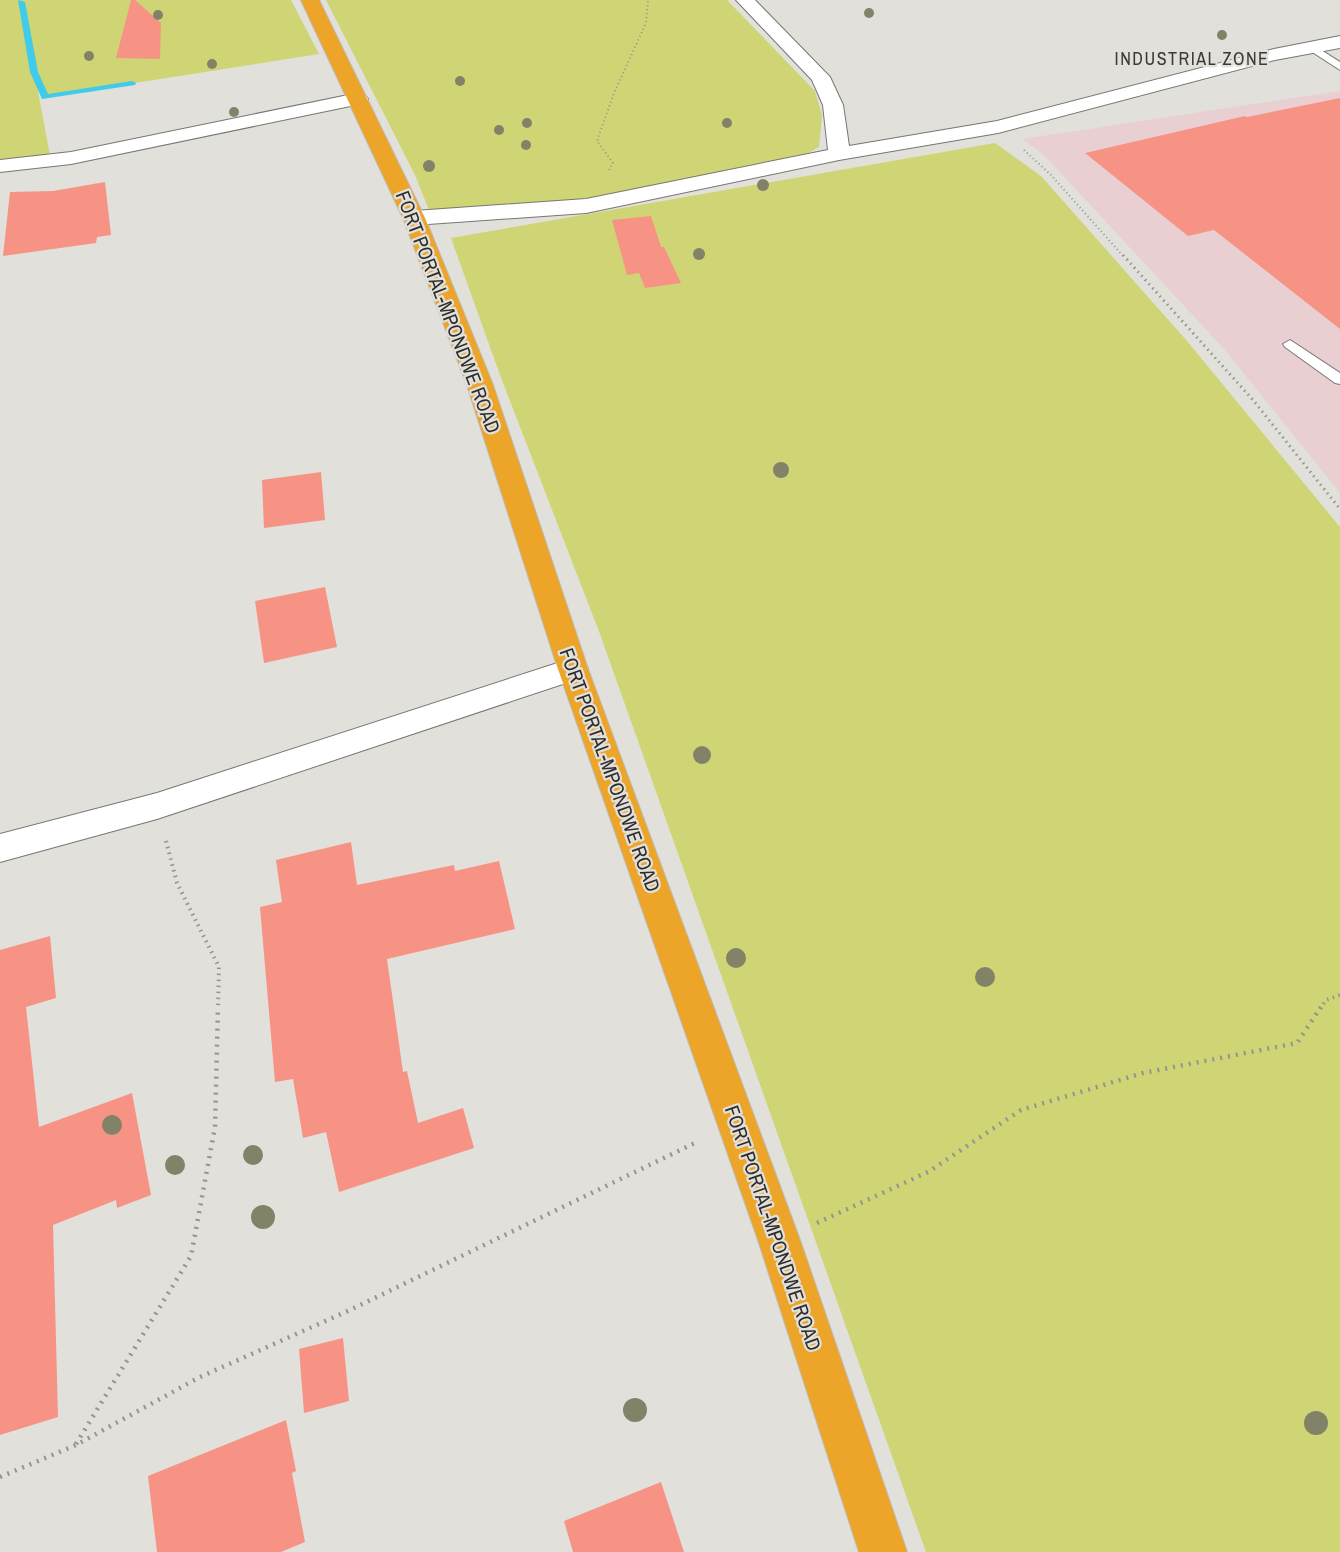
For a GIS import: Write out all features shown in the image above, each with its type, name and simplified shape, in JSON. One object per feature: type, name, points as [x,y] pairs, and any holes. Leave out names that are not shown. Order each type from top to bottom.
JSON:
[{"type":"highway","name":"FORT PORTAL-MPONDWE ROAD","points":[[310,0],[414,218],[480,385],[573,669],[779,1240],[883,1552]]},
{"type":"street","points":[[745,0],[820,77],[828,89],[834,102],[839,154]]},
{"type":"street","points":[[414,218],[586,206],[839,154],[998,127],[1310,46],[1340,42]]},
{"type":"street","points":[[0,166],[70,158],[358,99]]},
{"type":"street","points":[[0,848],[158,806],[573,669]]},
{"type":"lane","points":[[1310,46],[1340,67]]},
{"type":"lane","points":[[1290,344],[1340,380]]},
{"type":"path","points":[[586,206],[613,163],[597,141],[614,93],[646,23],[648,0]]},
{"type":"path","points":[[998,127],[1051,175],[1253,400],[1340,509]]},
{"type":"path","points":[[76,1445],[191,1256],[215,1127],[219,968],[177,883],[158,806]]},
{"type":"path","points":[[779,1240],[928,1172],[1021,1110],[1143,1073],[1296,1043],[1326,1000],[1340,995]]},
{"type":"path","points":[[0,1477],[76,1445],[200,1377],[350,1310],[737,1123]]},
{"type":"shaded area","points":[[1340,91],[1340,493],[1224,349],[1044,155],[1022,139]]},
{"type":"green space","points":[[0,0],[291,0],[319,54],[45,97],[35,75],[51,161],[0,169]]},
{"type":"green space","points":[[326,0],[727,0],[815,91],[822,115],[819,147],[799,158],[767,165],[497,214],[454,217],[429,210],[415,175]]},
{"type":"green space","points":[[995,143],[1041,176],[1187,341],[1340,527],[1340,1552],[926,1552],[600,634],[500,375],[451,238]]},
{"type":"building","points":[[131,0],[135,0],[161,23],[160,59],[116,58]]},
{"type":"building","points":[[1340,98],[1340,329],[1214,230],[1188,236],[1085,153],[1245,116]]},
{"type":"building","points":[[105,182],[111,235],[97,237],[96,243],[3,256],[10,192],[53,191]]},
{"type":"building","points":[[651,216],[661,247],[664,247],[681,283],[645,288],[639,273],[627,275],[612,220]]},
{"type":"building","points":[[321,472],[325,520],[264,528],[262,480]]},
{"type":"building","points":[[325,587],[337,647],[264,663],[255,601]]},
{"type":"building","points":[[351,842],[357,885],[454,865],[455,871],[499,861],[515,929],[387,959],[403,1072],[407,1071],[418,1123],[463,1108],[474,1148],[339,1192],[326,1132],[303,1138],[293,1079],[275,1082],[260,907],[282,902],[276,860]]},
{"type":"building","points":[[50,936],[56,998],[26,1007],[39,1127],[132,1093],[151,1195],[117,1208],[116,1200],[53,1225],[58,1417],[0,1435],[0,950]]},
{"type":"building","points":[[343,1338],[349,1401],[304,1413],[299,1349]]},
{"type":"building","points":[[286,1420],[296,1471],[292,1473],[305,1542],[281,1552],[157,1552],[148,1476]]},
{"type":"building","points":[[661,1482],[684,1552],[573,1552],[564,1521]]},
{"type":"waterway","points":[[21,2],[34,72],[45,97],[132,83]]},
{"type":"district","name":"INDUSTRIAL ZONE","points":[[1192,59]]}]
